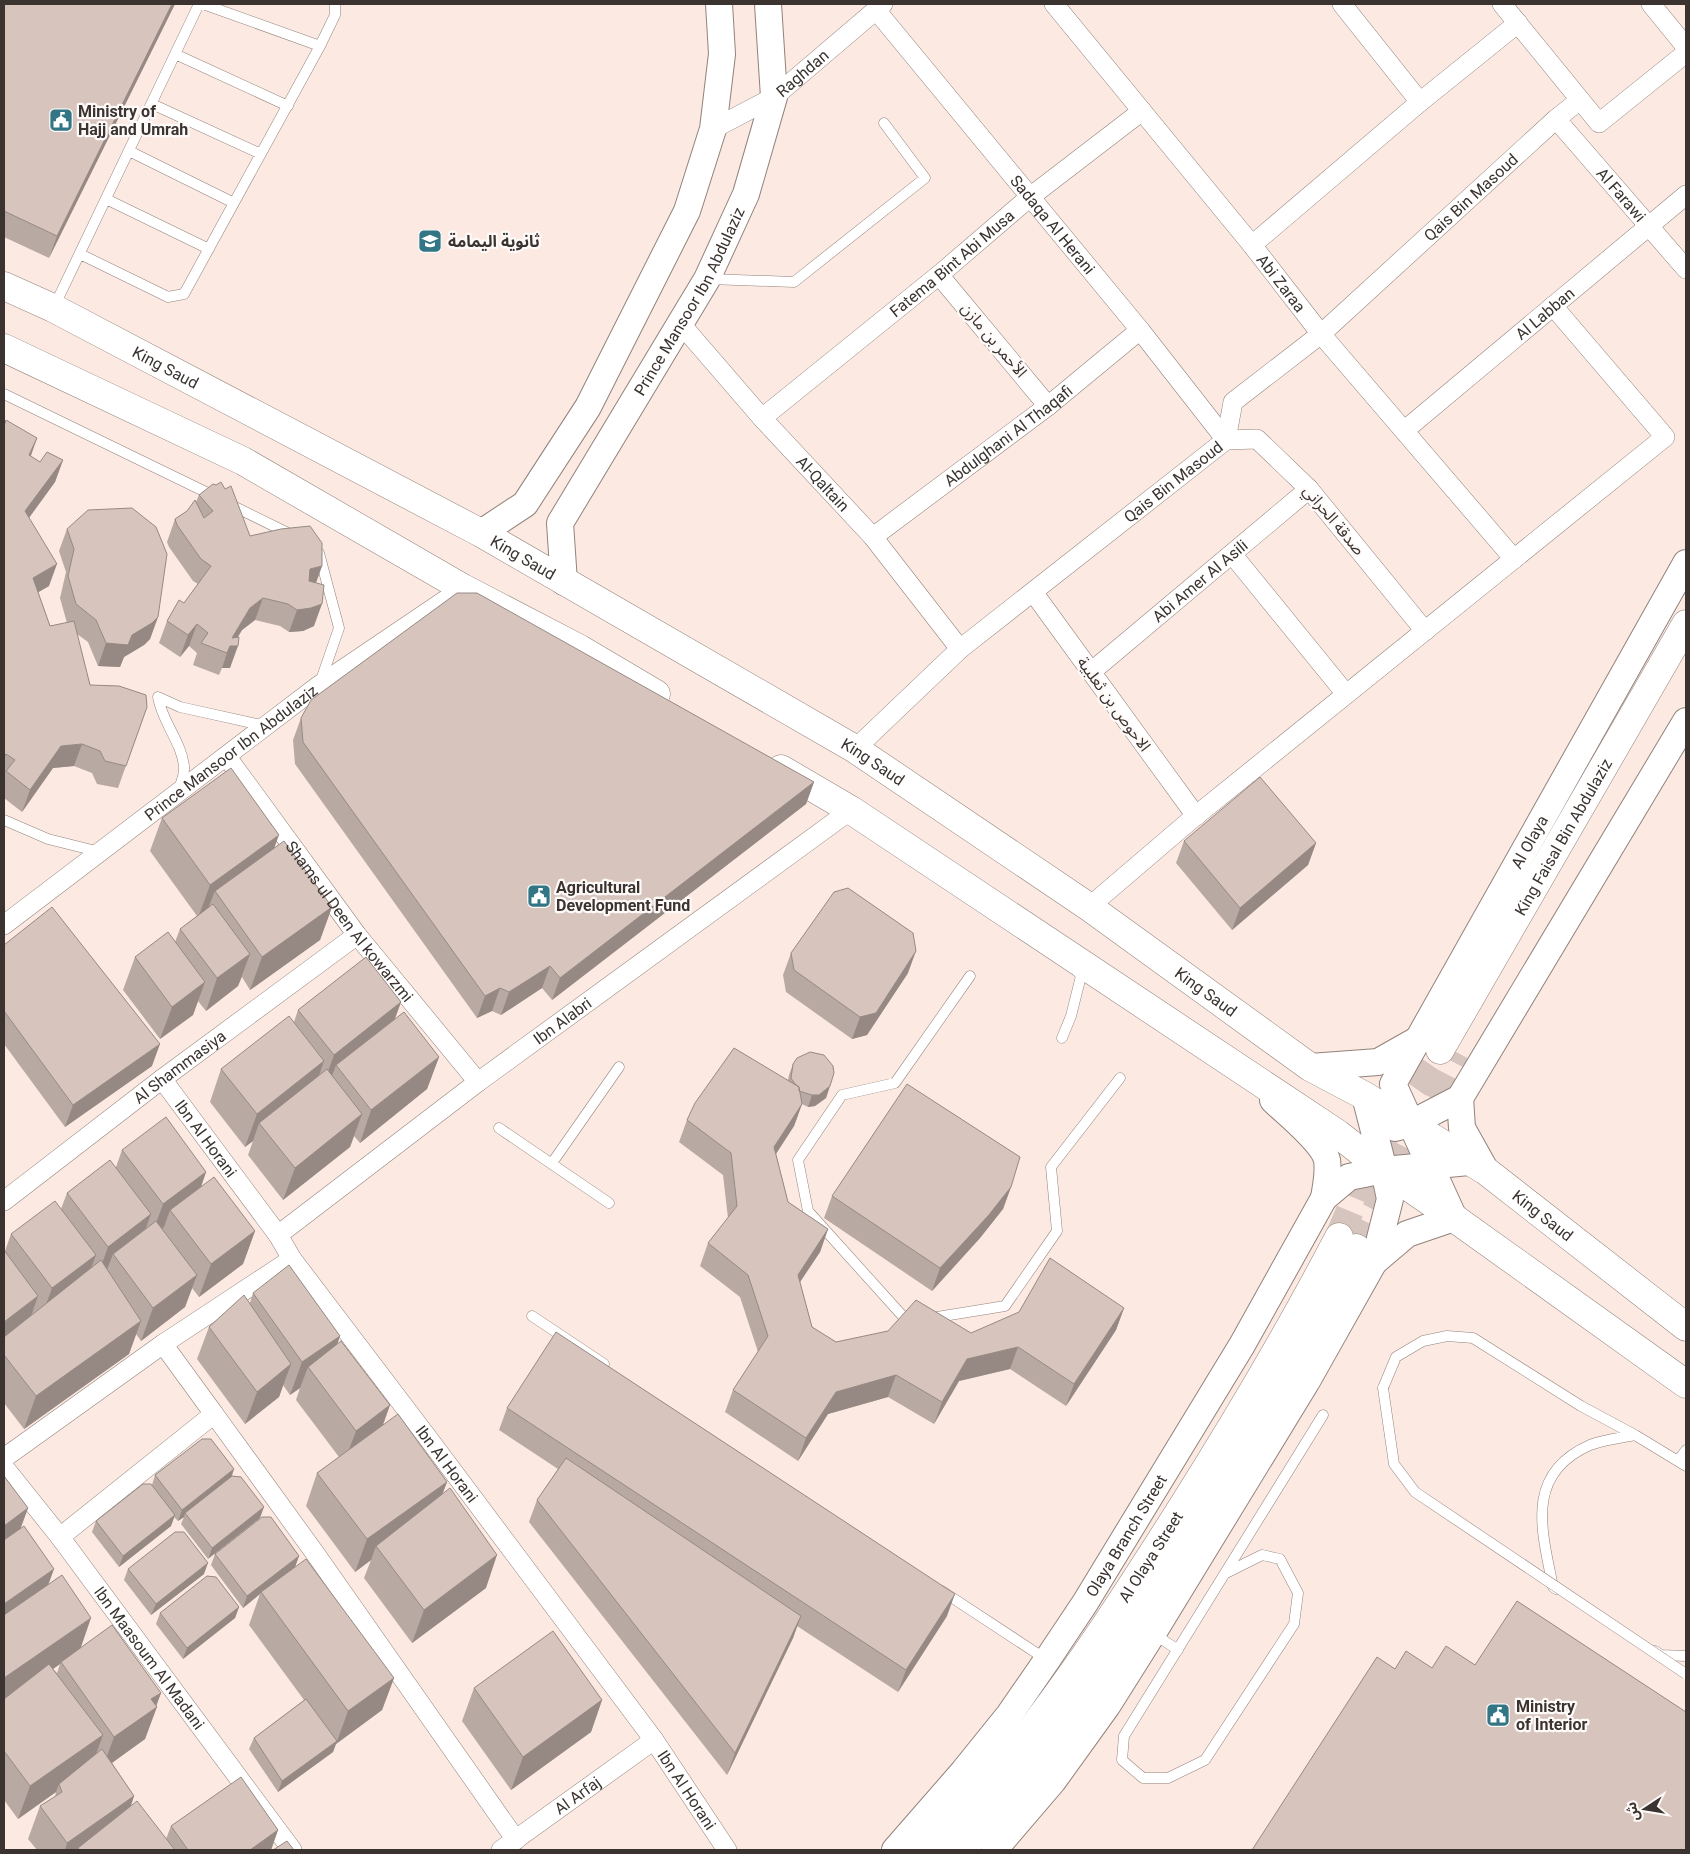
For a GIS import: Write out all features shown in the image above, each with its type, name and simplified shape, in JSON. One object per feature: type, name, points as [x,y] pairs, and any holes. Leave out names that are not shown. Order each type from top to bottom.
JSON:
[{"type":"main road","name":"King Saud","points":[[4,286],[53,308],[481,533],[855,749],[1089,907],[1310,1066],[1365,1096],[1477,1167],[1686,1327]]},
{"type":"main road","points":[[4,348],[243,461],[462,588],[580,649],[673,705]]},
{"type":"main road","name":"King Faisal Bin Abdulaziz","points":[[1438,1048],[1686,624]]},
{"type":"main road","name":"King Faisal Bin Abdulaziz","points":[[1438,1048],[1686,656]]},
{"type":"main road","points":[[758,755],[850,810],[1244,1071],[1348,1142],[1384,1170],[1686,1384]]},
{"type":"main road","name":"Al Olaya Street","points":[[926,1850],[985,1786],[1031,1730],[1096,1639],[1159,1544],[1230,1431],[1304,1303],[1356,1249]]},
{"type":"main road","name":"Al Olaya Street","points":[[960,1850],[982,1828],[1045,1749],[1134,1623],[1266,1410],[1356,1249]]},
{"type":"street","points":[[602,454],[557,506],[550,506],[546,499],[588,407],[687,211],[713,129],[722,54],[719,4]]},
{"type":"street","name":"Prince Mansoor Ibn Abdulaziz","points":[[564,582],[560,524],[707,279],[746,194],[774,97],[768,4]]},
{"type":"street","name":"Abi Zaraa","points":[[1054,4],[1252,245],[1321,334],[1514,559]]},
{"type":"street","points":[[1342,4],[1420,102]]},
{"type":"street","points":[[1502,4],[1599,123],[1686,54]]},
{"type":"street","points":[[1651,4],[1686,47]]},
{"type":"street","name":"Raghdan","points":[[713,129],[774,97],[879,7]]},
{"type":"street","name":"Sadaqa Al Herani","points":[[879,7],[1030,197],[1140,330],[1226,440]]},
{"type":"street","points":[[1252,245],[1420,102],[1518,23]]},
{"type":"street","name":"Qais Bin Masoud","points":[[855,749],[960,649],[1226,440],[1233,402],[1321,334],[1556,119],[1580,100]]},
{"type":"street","name":"Fatema Bint Abi Musa","points":[[762,418],[939,275],[1030,197],[1142,111]]},
{"type":"street","name":"Al Farawi","points":[[1556,119],[1686,269]]},
{"type":"street","name":"Al Labban","points":[[1404,430],[1686,195]]},
{"type":"street","name":"الأحمر بن مازن","points":[[939,275],[1048,406]]},
{"type":"street","points":[[1089,907],[1196,816],[1665,437],[1553,306]]},
{"type":"street","name":"Al-Qaltain","points":[[680,323],[762,418],[873,538],[960,649]]},
{"type":"street","name":"Abdulghani Al Thaqafi","points":[[873,538],[1048,406],[1140,330]]},
{"type":"street","points":[[481,533],[524,504],[588,407]]},
{"type":"street","name":"صدقة الحراني","points":[[1226,440],[1257,439],[1309,489],[1424,631]]},
{"type":"street","name":"Abi Amer Al Asili","points":[[1091,672],[1309,489]]},
{"type":"street","points":[[1232,554],[1346,694]]},
{"type":"street","name":"Al Olaya","points":[[1454,1218],[1393,1084],[1438,1048],[1686,563]]},
{"type":"street","name":"Prince Mansoor Ibn Abdulaziz","points":[[4,925],[228,757],[318,686],[462,588]]},
{"type":"street","name":"الاحوص بن ثعلبية","points":[[1033,592],[1196,816]]},
{"type":"street","points":[[1348,1142],[1410,1124],[1460,1098],[1686,722]]},
{"type":"street","name":"Shams ul Deen Al kowarzmi","points":[[228,757],[357,935],[478,1082]]},
{"type":"street","name":"Ibn Alabri","points":[[278,1235],[478,1082],[850,810]]},
{"type":"street","name":"Al Shammasiya","points":[[4,1201],[162,1079],[357,935]]},
{"type":"street","points":[[1310,1066],[1378,1062],[1438,1048]]},
{"type":"street","name":"Olaya Branch Street","points":[[895,1850],[963,1772],[1009,1715],[1085,1603],[1237,1354],[1324,1198],[1328,1176],[1322,1147],[1244,1071]]},
{"type":"street","name":"Ibn Al Horani","points":[[162,1079],[278,1235],[292,1259],[432,1442],[654,1740],[727,1850]]},
{"type":"street","points":[[994,1850],[1053,1781],[1107,1706],[1154,1634],[1307,1381],[1356,1249],[1390,1199],[1365,1096]]},
{"type":"street","points":[[1460,1098],[1462,1128],[1477,1167]]},
{"type":"street","name":"Olaya Branch Street","points":[[1324,1198],[1349,1177],[1384,1170],[1429,1166],[1477,1167]]},
{"type":"street","points":[[1356,1249],[1454,1218]]},
{"type":"street","points":[[4,1458],[163,1344],[292,1259]]},
{"type":"street","points":[[163,1344],[318,1556],[509,1845]]},
{"type":"street","points":[[60,1537],[214,1414]]},
{"type":"street","name":"Ibn Maasoum Al Madani","points":[[4,1467],[60,1537],[292,1850]]},
{"type":"street","name":"Al Arfaj","points":[[509,1845],[654,1740]]},
{"type":"lane","points":[[53,308],[199,4]]},
{"type":"lane","points":[[203,4],[320,46]]},
{"type":"lane","points":[[80,254],[168,297],[184,294],[320,46],[335,15],[335,4]]},
{"type":"lane","points":[[175,54],[288,106]]},
{"type":"lane","points":[[152,104],[261,154]]},
{"type":"lane","points":[[707,279],[794,282],[926,178],[884,124]]},
{"type":"lane","points":[[129,151],[234,202]]},
{"type":"lane","points":[[106,199],[209,249]]},
{"type":"lane","points":[[4,394],[299,538]]},
{"type":"lane","points":[[317,547],[339,628],[318,686]]},
{"type":"lane","points":[[178,794],[184,768],[178,745],[160,710],[158,697],[180,708],[267,726]]},
{"type":"lane","points":[[4,820],[48,839],[101,852]]},
{"type":"lane","points":[[1060,949],[1082,976],[1071,1016],[1062,1038]]},
{"type":"lane","points":[[970,976],[895,1083],[842,1095],[798,1160],[808,1211],[908,1322],[1005,1306],[1057,1231],[1051,1167],[1120,1078]]},
{"type":"lane","points":[[552,1163],[619,1067]]},
{"type":"lane","points":[[500,1128],[609,1203]]},
{"type":"lane","points":[[532,1316],[615,1372]]},
{"type":"lane","points":[[1686,1450],[1682,1464],[1635,1435],[1581,1406],[1473,1338],[1447,1336],[1423,1341],[1396,1357],[1382,1388],[1394,1464],[1415,1492],[1686,1674]]},
{"type":"lane","points":[[1226,1573],[1262,1555],[1280,1559],[1298,1593],[1294,1624],[1205,1760],[1168,1778],[1143,1778],[1122,1760],[1124,1736],[1323,1415]]},
{"type":"lane","points":[[1635,1435],[1591,1444],[1566,1458],[1548,1479],[1540,1513],[1545,1548],[1554,1587],[1661,1655],[1686,1656]]},
{"type":"lane","points":[[930,1583],[1047,1660]]},
{"type":"lane","points":[[1154,1634],[1178,1650]]},
{"type":"building","name":"Ministry of Hajj and Umrah","points":[[4,4],[172,4],[57,236],[4,211]]},
{"type":"building","points":[[6,420],[37,438],[29,455],[40,462],[47,452],[63,460],[25,511],[57,564],[33,578],[50,626],[74,621],[90,685],[119,686],[146,695],[147,707],[126,766],[105,761],[100,751],[82,744],[61,746],[30,790],[6,771],[15,760],[6,754],[4,757],[4,426]]},
{"type":"building","points":[[221,482],[225,489],[231,486],[250,536],[281,529],[310,526],[322,543],[322,566],[310,569],[309,581],[324,585],[322,604],[311,608],[297,610],[288,604],[263,598],[250,608],[232,638],[239,637],[238,646],[230,646],[227,653],[201,643],[208,633],[197,624],[188,635],[167,621],[179,600],[184,603],[211,566],[201,559],[177,525],[175,519],[187,511],[195,500],[204,518],[213,511],[199,495],[213,484],[216,485]]},
{"type":"building","points":[[132,508],[156,527],[167,554],[158,617],[152,623],[132,635],[128,645],[106,643],[96,620],[76,604],[68,576],[74,549],[67,529],[88,510]]},
{"type":"building","name":"Agricultural Development Fund","points":[[457,593],[477,593],[814,782],[560,978],[550,966],[509,992],[500,988],[485,996],[303,742],[301,718],[311,700]]},
{"type":"building","points":[[231,768],[279,835],[210,885],[162,818]]},
{"type":"building","points":[[1260,777],[1316,843],[1240,908],[1184,841]]},
{"type":"building","points":[[284,841],[332,907],[262,957],[215,891]]},
{"type":"building","points":[[848,888],[913,933],[916,951],[876,1013],[860,1017],[794,970],[791,953],[834,892]]},
{"type":"building","points":[[213,904],[250,954],[217,978],[180,929]]},
{"type":"building","points":[[52,907],[160,1044],[73,1105],[4,1011],[4,945]]},
{"type":"building","points":[[168,932],[205,982],[172,1007],[135,957]]},
{"type":"building","points":[[366,957],[401,1002],[334,1055],[298,1010]]},
{"type":"building","points":[[404,1012],[439,1057],[371,1110],[336,1065]]},
{"type":"building","points":[[289,1016],[324,1061],[257,1114],[221,1069]]},
{"type":"building","points":[[734,1048],[799,1087],[802,1104],[774,1147],[788,1202],[828,1229],[798,1275],[812,1327],[836,1342],[888,1331],[916,1300],[971,1333],[1019,1312],[1050,1258],[1124,1308],[1074,1384],[1018,1347],[967,1359],[942,1402],[896,1375],[836,1392],[806,1438],[733,1390],[768,1336],[748,1275],[708,1243],[737,1206],[731,1153],[687,1120],[695,1103]]},
{"type":"building","points":[[810,1052],[824,1055],[833,1066],[834,1073],[830,1086],[819,1095],[799,1091],[799,1087],[791,1078],[793,1064],[797,1058]]},
{"type":"building","points":[[327,1069],[362,1114],[295,1168],[259,1123]]},
{"type":"building","points":[[907,1084],[1020,1157],[1011,1187],[988,1216],[940,1268],[832,1196]]},
{"type":"building","points":[[166,1117],[206,1172],[163,1204],[122,1150]]},
{"type":"building","points":[[110,1160],[151,1214],[108,1247],[67,1193]]},
{"type":"building","points":[[214,1177],[255,1231],[211,1264],[170,1210]]},
{"type":"building","points":[[55,1201],[96,1255],[52,1288],[11,1234]]},
{"type":"building","points":[[156,1221],[197,1275],[153,1308],[113,1254]]},
{"type":"building","points":[[4,1250],[38,1296],[4,1322]]},
{"type":"building","points":[[101,1260],[141,1321],[36,1396],[4,1355],[4,1337]]},
{"type":"building","points":[[289,1265],[340,1336],[302,1362],[253,1293]]},
{"type":"building","points":[[244,1295],[291,1364],[257,1392],[209,1327]]},
{"type":"building","points":[[556,1332],[955,1594],[906,1670],[507,1408]]},
{"type":"building","points":[[341,1341],[390,1405],[356,1431],[308,1367]]},
{"type":"building","points":[[398,1414],[447,1482],[367,1539],[317,1473]]},
{"type":"building","points":[[202,1439],[211,1439],[234,1469],[182,1510],[155,1475]]},
{"type":"building","points":[[566,1458],[801,1616],[735,1753],[537,1500]]},
{"type":"building","points":[[4,1476],[28,1508],[4,1526]]},
{"type":"building","points":[[232,1476],[241,1477],[264,1507],[212,1548],[185,1513]]},
{"type":"building","points":[[143,1484],[151,1484],[175,1515],[123,1556],[96,1521]]},
{"type":"building","points":[[450,1488],[497,1555],[424,1610],[376,1546]]},
{"type":"building","points":[[262,1517],[271,1517],[299,1556],[247,1596],[215,1554]]},
{"type":"building","points":[[24,1526],[54,1569],[4,1604],[4,1540]]},
{"type":"building","points":[[175,1532],[184,1532],[208,1563],[156,1604],[128,1569]]},
{"type":"building","points":[[306,1559],[394,1678],[348,1711],[261,1592]]},
{"type":"building","points":[[62,1575],[91,1618],[4,1678],[4,1615]]},
{"type":"building","points":[[207,1576],[216,1577],[239,1607],[187,1648],[160,1613]]},
{"type":"building","name":"Ministry of Interior","points":[[1517,1601],[1686,1712],[1686,1850],[1252,1850],[1377,1657],[1395,1669],[1406,1651],[1432,1668],[1446,1646],[1475,1665]]},
{"type":"building","points":[[112,1625],[161,1693],[151,1699],[157,1707],[114,1737],[61,1662]]},
{"type":"building","points":[[553,1631],[602,1700],[523,1757],[474,1688]]},
{"type":"building","points":[[49,1664],[103,1735],[30,1786],[4,1751],[4,1699]]},
{"type":"building","points":[[306,1699],[337,1741],[282,1781],[254,1738]]},
{"type":"building","points":[[102,1749],[134,1796],[67,1843],[40,1806],[62,1792],[59,1784]]},
{"type":"building","points":[[241,1777],[278,1830],[250,1850],[188,1850],[171,1826]]},
{"type":"building","points":[[137,1801],[175,1850],[80,1850],[78,1848]]},
{"type":"building","points":[[287,1841],[294,1850],[273,1850]]},
{"type":"tunnel","points":[[1339,1237],[1375,1151],[1407,1097],[1440,1050]]},
{"type":"tunnel","points":[[1356,1248],[1458,1053]]},
{"type":"place","name":"Ministry of Hajj and Umrah","points":[[61,120]]},
{"type":"place","name":"ثانوية اليمامة","points":[[430,241]]},
{"type":"place","name":"Agricultural Development Fund","points":[[539,896]]},
{"type":"place","name":"Ministry of Interior","points":[[1498,1715]]}]
